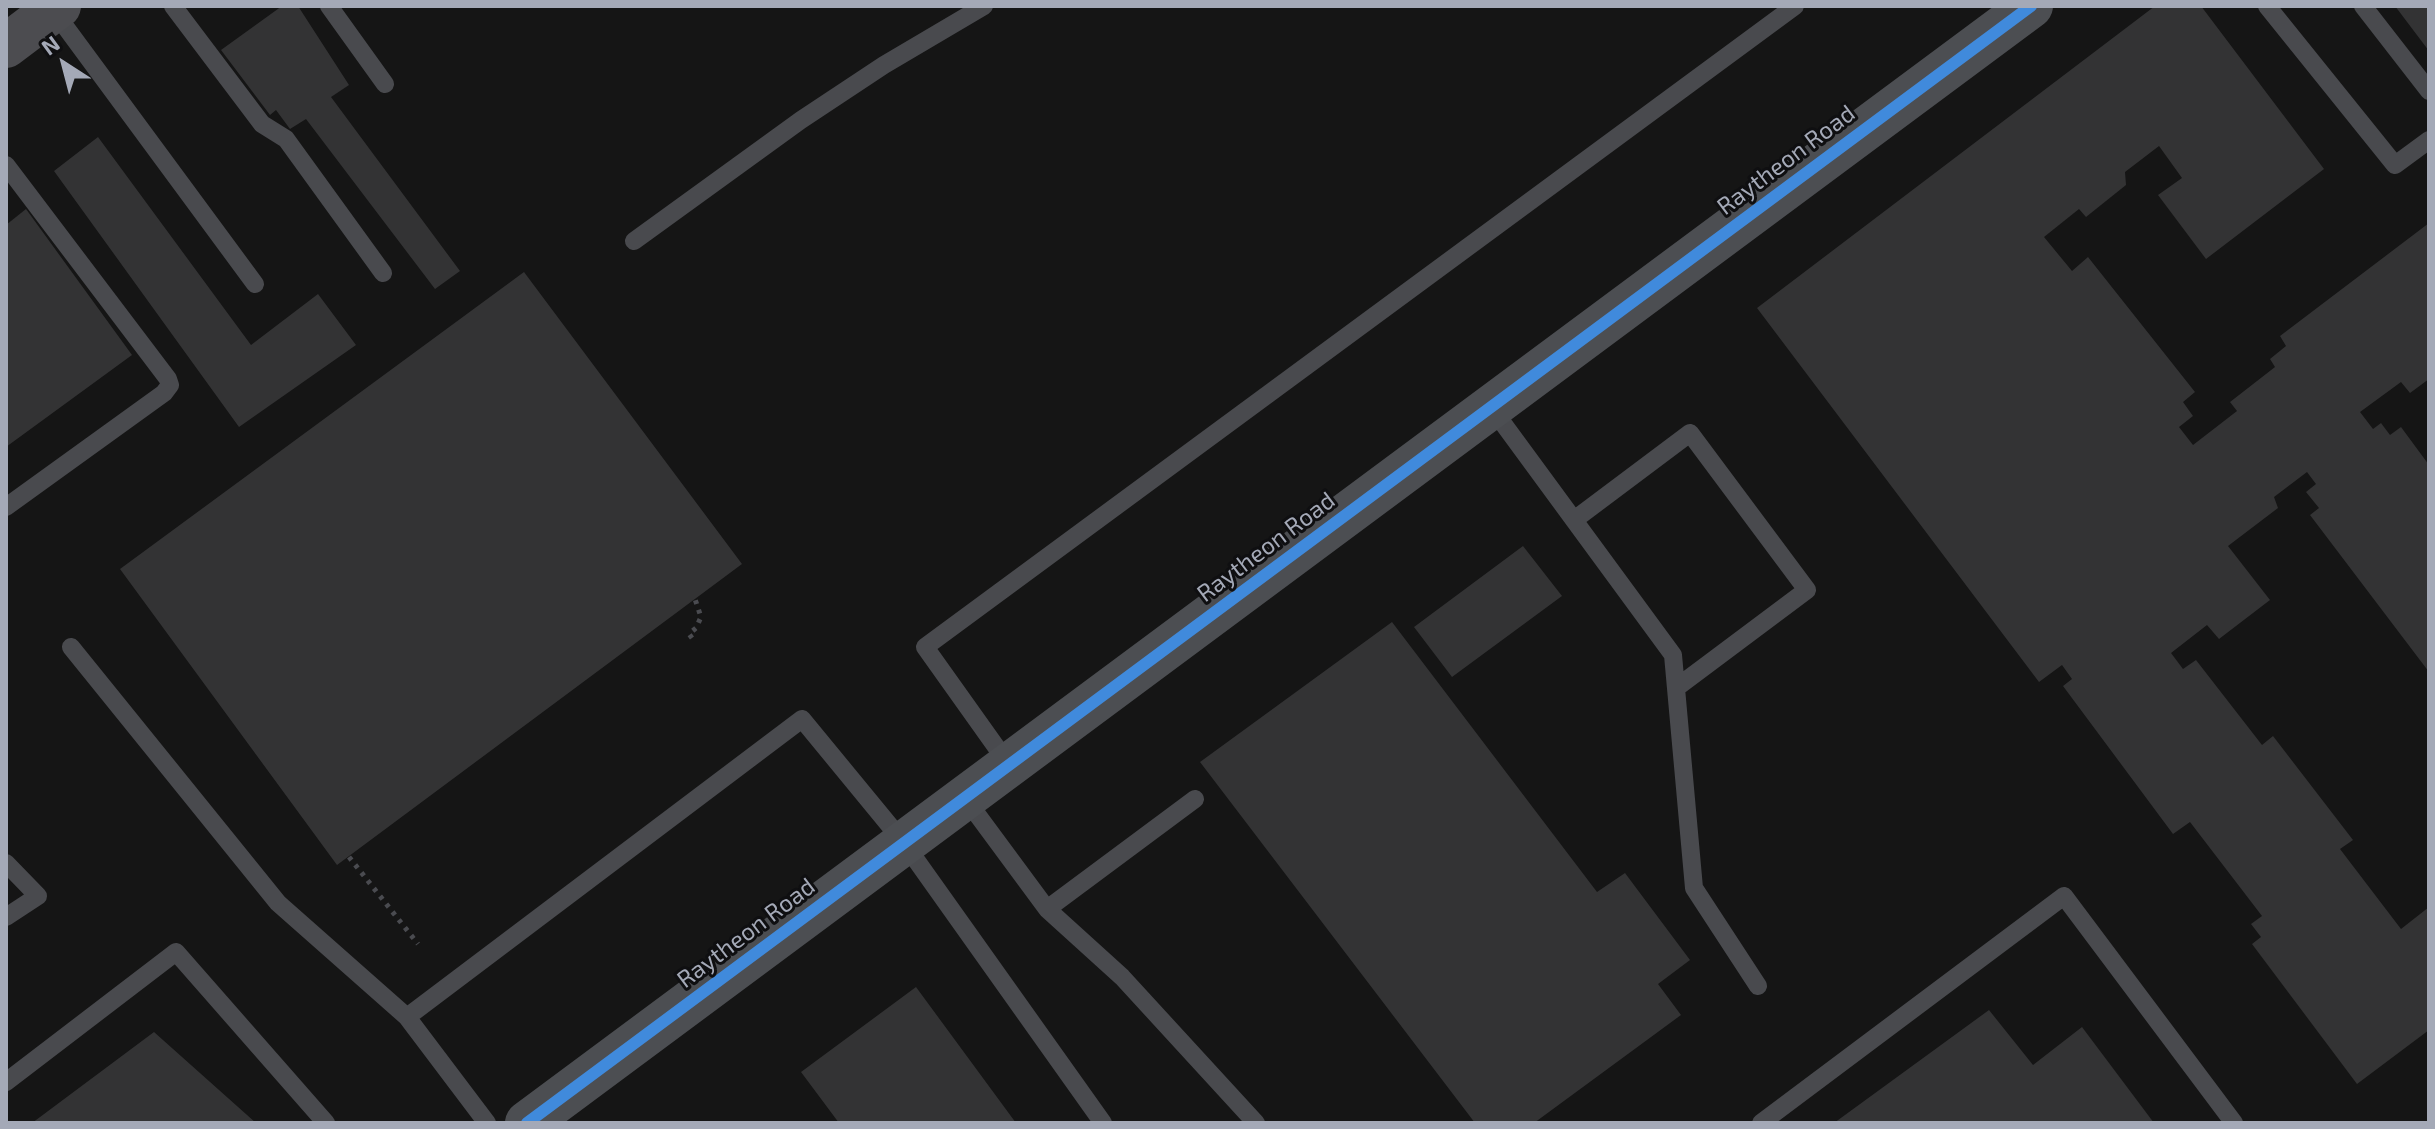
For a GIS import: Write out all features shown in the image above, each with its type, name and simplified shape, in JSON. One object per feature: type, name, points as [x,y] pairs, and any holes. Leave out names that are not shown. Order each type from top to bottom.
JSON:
[{"type":"main road","points":[[6,46],[56,8]]},
{"type":"street","name":"Raytheon Road","points":[[527,1123],[2031,6]]},
{"type":"lane","points":[[173,6],[262,124],[286,139],[383,273]]},
{"type":"lane","points":[[329,6],[385,84]]},
{"type":"lane","points":[[634,241],[801,120],[884,65],[984,6]]},
{"type":"lane","points":[[1009,765],[925,647],[1795,6]]},
{"type":"lane","points":[[2267,6],[2395,165],[2429,140]]},
{"type":"lane","points":[[2363,6],[2429,91]]},
{"type":"lane","points":[[56,8],[255,284]]},
{"type":"lane","points":[[6,165],[170,385],[164,393],[6,507]]},
{"type":"lane","points":[[1491,407],[1673,655],[1694,888],[1758,986]]},
{"type":"lane","points":[[1574,520],[1690,433],[1807,590],[1676,688]]},
{"type":"lane","points":[[71,647],[278,903],[407,1017],[487,1123]]},
{"type":"lane","points":[[407,1017],[802,719],[904,843],[1103,1123]]},
{"type":"lane","points":[[965,798],[1047,909],[1122,977],[1256,1123]]},
{"type":"lane","points":[[1047,909],[1195,799]]},
{"type":"lane","points":[[6,863],[38,896],[6,917]]},
{"type":"lane","points":[[1761,1123],[2064,896],[2234,1123]]},
{"type":"lane","points":[[6,1082],[176,952],[326,1123]]},
{"type":"path","points":[[692,638],[689,634],[701,617],[695,599]]},
{"type":"path","points":[[349,857],[418,944]]},
{"type":"building","points":[[282,6],[298,6],[349,85],[331,97],[460,271],[435,289],[306,119],[290,129],[276,110],[270,115],[221,50]]},
{"type":"building","points":[[2155,6],[2201,6],[2324,169],[2206,259],[2158,195],[2182,178],[2159,146],[2125,172],[2126,185],[2086,217],[2079,209],[2044,237],[2072,271],[2088,257],[2195,392],[2183,402],[2193,416],[2179,427],[2193,445],[2237,411],[2230,402],[2275,367],[2270,359],[2286,346],[2280,336],[2429,223],[2429,379],[2410,393],[2401,382],[2360,412],[2373,429],[2381,423],[2390,435],[2401,427],[2429,465],[2429,672],[2310,515],[2319,508],[2306,492],[2316,484],[2307,472],[2274,497],[2278,508],[2228,546],[2270,600],[2219,639],[2207,625],[2171,653],[2183,669],[2196,660],[2262,745],[2273,736],[2353,840],[2340,849],[2401,929],[2429,907],[2429,1030],[2357,1084],[2252,944],[2261,937],[2251,924],[2262,916],[2190,822],[2173,834],[2063,686],[2072,679],[2062,665],[2039,682],[1757,308]]},
{"type":"building","points":[[2395,6],[2429,6],[2429,51]]},
{"type":"building","points":[[98,137],[251,345],[318,294],[356,345],[239,427],[54,171]]},
{"type":"building","points":[[26,209],[132,355],[6,447],[6,225]]},
{"type":"building","points":[[524,272],[742,564],[337,865],[120,569]]},
{"type":"building","points":[[1523,546],[1562,596],[1452,677],[1414,627]]},
{"type":"building","points":[[1392,622],[1597,892],[1625,873],[1690,960],[1658,984],[1681,1015],[1534,1123],[1475,1123],[1200,762]]},
{"type":"building","points":[[916,987],[1016,1123],[839,1123],[801,1072]]},
{"type":"building","points":[[1989,1010],[2033,1065],[2082,1027],[2154,1123],[1834,1123]]},
{"type":"building","points":[[154,1032],[256,1123],[32,1123]]},
{"type":"cycle path","points":[[527,1123],[2031,6]]}]
